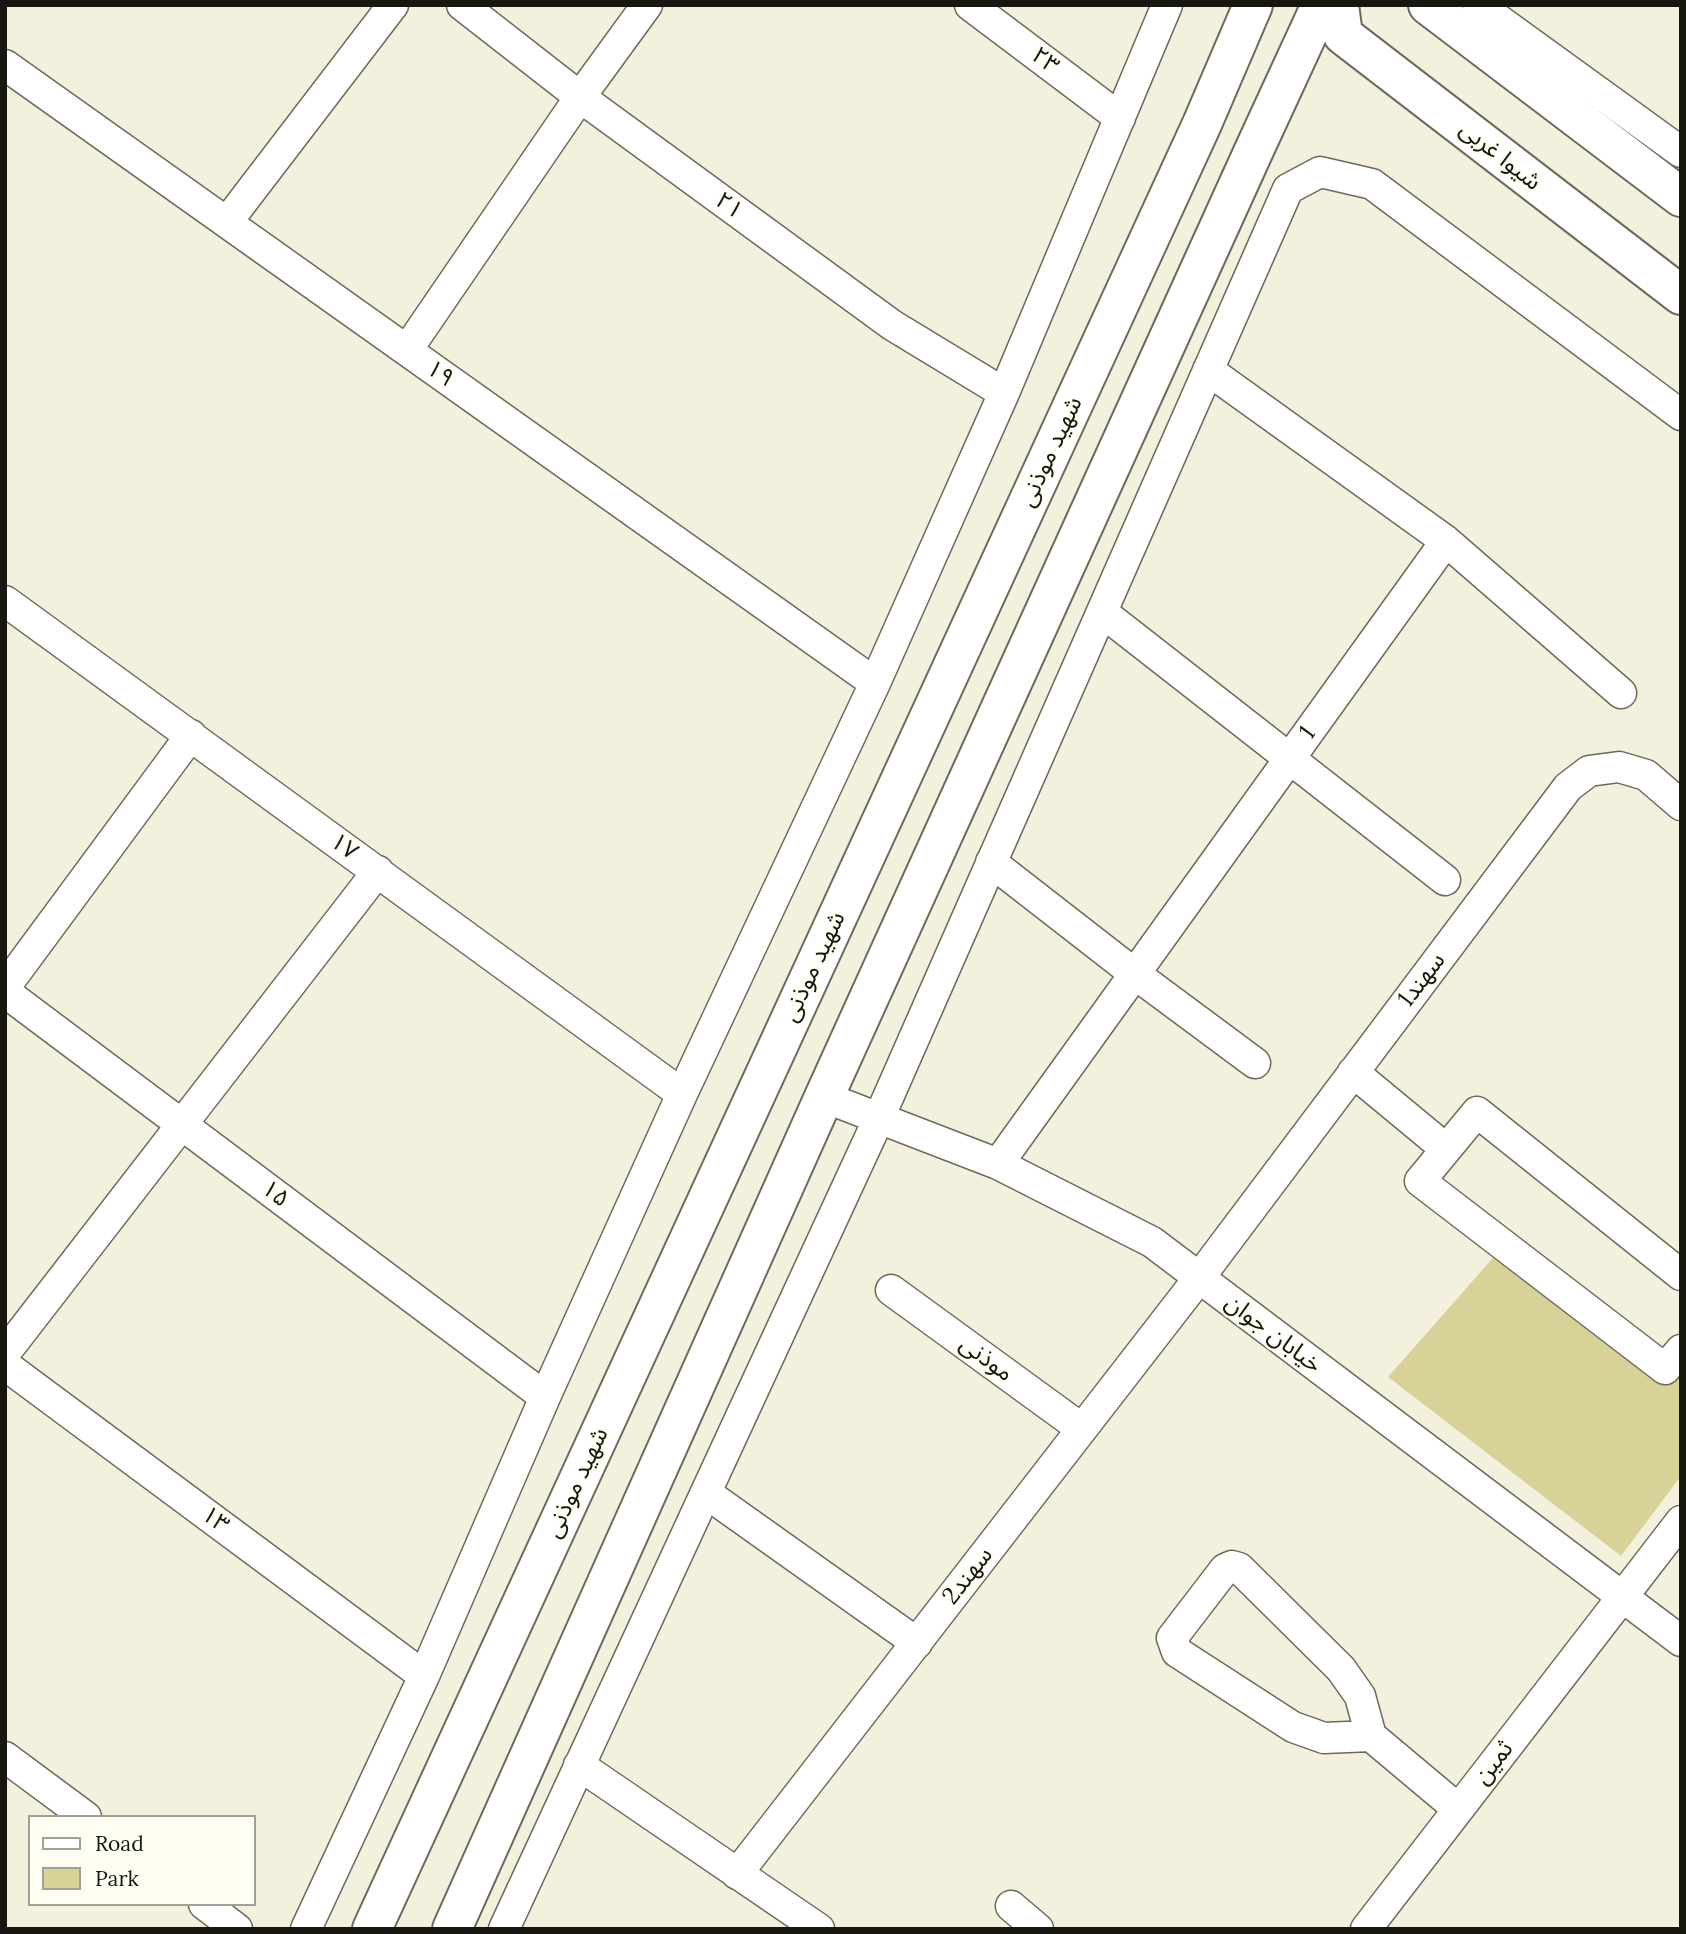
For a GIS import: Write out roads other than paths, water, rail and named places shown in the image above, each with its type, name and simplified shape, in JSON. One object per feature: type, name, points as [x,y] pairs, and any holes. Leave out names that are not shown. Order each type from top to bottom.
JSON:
[{"type":"main road","name":"شهید موذنی","points":[[372,1929],[1202,124],[1253,5]]},
{"type":"main road","points":[[452,1929],[824,1097],[1321,5]]},
{"type":"main road","name":"شیوا غربی","points":[[1339,5],[1343,34],[1681,295]]},
{"type":"main road","points":[[1428,5],[1681,197]]},
{"type":"main road","points":[[1080,388],[1130,424]]},
{"type":"street","points":[[227,222],[393,5]]},
{"type":"street","name":"۲۱","points":[[462,5],[580,97],[892,325],[1004,393]]},
{"type":"street","points":[[407,350],[580,97],[647,5]]},
{"type":"street","name":"۲۳","points":[[970,5],[1120,118]]},
{"type":"street","points":[[306,1929],[424,1676],[545,1397],[682,1094],[875,683],[1004,393],[1167,5]]},
{"type":"street","points":[[1478,5],[1681,152]]},
{"type":"street","name":"۱۹","points":[[5,65],[875,683]]},
{"type":"street","points":[[504,1929],[879,1118],[1288,189],[1320,172],[1372,184],[1681,415]]},
{"type":"street","points":[[1208,370],[1446,541],[1621,693]]},
{"type":"street","name":"1","points":[[998,1164],[1446,541]]},
{"type":"street","name":"۱۷","points":[[5,601],[682,1094]]},
{"type":"street","points":[[1102,611],[1446,880]]},
{"type":"street","points":[[5,989],[191,735]]},
{"type":"street","name":"1سهند","points":[[1199,1279],[1568,787],[1589,771],[1619,767],[1646,775],[1681,805]]},
{"type":"street","points":[[991,862],[1255,1063]]},
{"type":"street","points":[[5,1353],[378,871]]},
{"type":"street","name":"۱۵","points":[[5,989],[545,1397]]},
{"type":"street","points":[[1353,1072],[1446,1149]]},
{"type":"street","name":"خیابان جوان","points":[[824,1097],[998,1164],[1152,1242],[1681,1641]]},
{"type":"street","points":[[1681,1275],[1477,1112],[1420,1181],[1665,1369],[1681,1350]]},
{"type":"street","name":"2سهند","points":[[737,1874],[1199,1279]]},
{"type":"street","name":"موذنی","points":[[891,1290],[1082,1429]]},
{"type":"street","name":"۱۳","points":[[5,1365],[424,1676]]},
{"type":"street","points":[[706,1493],[917,1643]]},
{"type":"street","name":"ثمین","points":[[1366,1929],[1681,1521]]},
{"type":"street","points":[[1371,1737],[1324,1738],[1293,1727],[1177,1652],[1171,1638],[1225,1569],[1231,1566],[1239,1568],[1341,1669],[1360,1696],[1371,1737],[1458,1810]]},
{"type":"street","points":[[5,1757],[83,1815]]},
{"type":"street","points":[[579,1765],[819,1929]]},
{"type":"street","points":[[207,1906],[237,1929]]},
{"type":"street","points":[[1011,1906],[1038,1929]]}]
